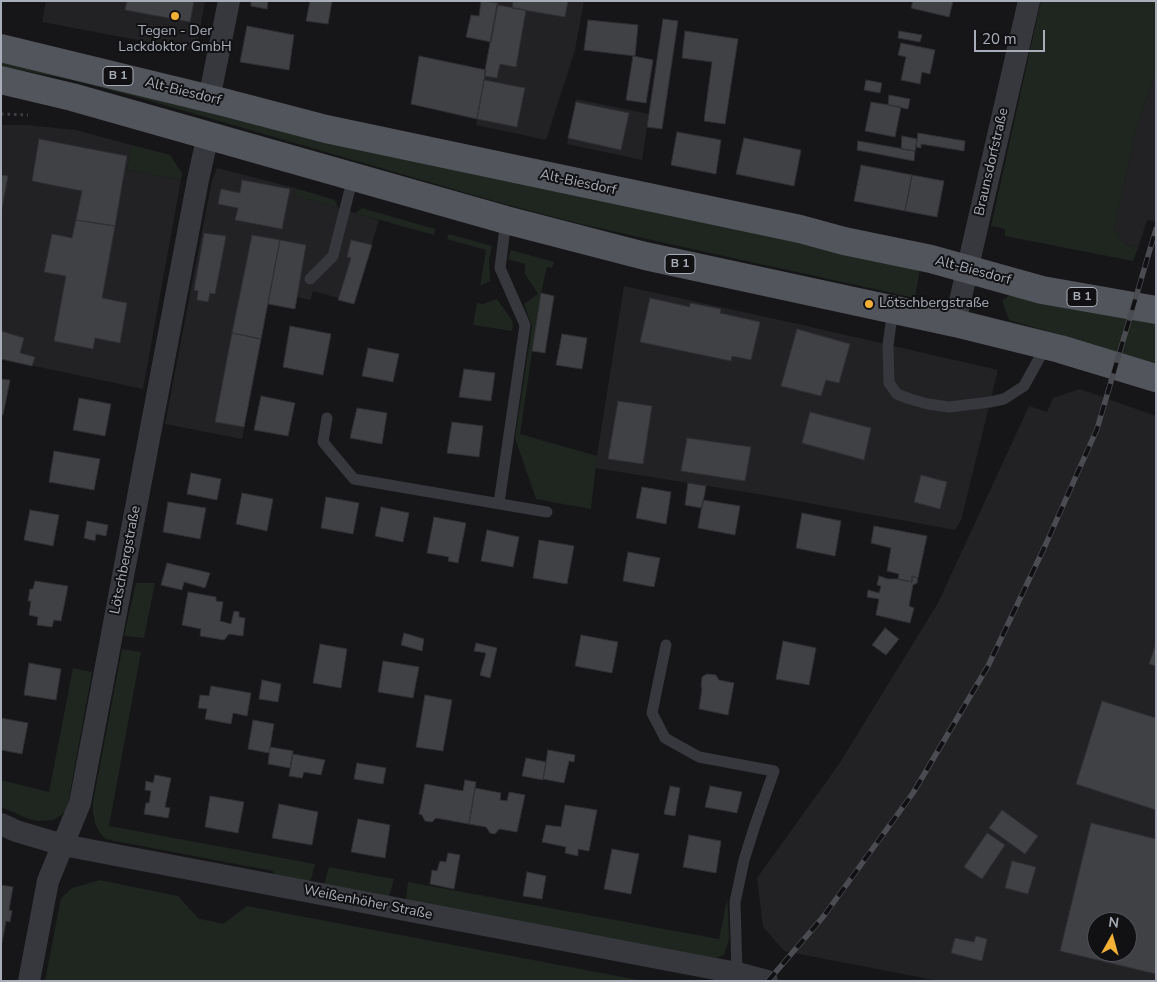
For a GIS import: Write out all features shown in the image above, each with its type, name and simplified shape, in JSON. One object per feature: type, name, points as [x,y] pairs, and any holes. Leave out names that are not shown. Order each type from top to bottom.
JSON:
[{"type":"main road","name":"Alt-Biesdorf","points":[[1,48],[343,133],[800,229],[931,259],[1042,290],[1156,310]]},
{"type":"main road","name":"B 1","points":[[1,80],[72,97],[506,220],[645,256],[955,323],[1046,346],[1156,378]]},
{"type":"main road","points":[[1,97],[72,97]]},
{"type":"street","points":[[209,99],[229,1]]},
{"type":"street","name":"Braunsdorfstraße","points":[[955,323],[1029,1]]},
{"type":"street","name":"Lötschbergstraße","points":[[29,981],[48,881],[80,803],[191,213],[208,135]]},
{"type":"street","name":"Weißenhöher Straße","points":[[1,824],[16,831],[63,845],[737,973],[767,981]]},
{"type":"lane","points":[[310,279],[333,256],[353,177]]},
{"type":"lane","points":[[499,503],[526,325],[500,268],[506,220]]},
{"type":"lane","points":[[893,310],[888,345],[889,383],[896,394],[928,404],[949,406],[1004,399],[1024,386],[1046,346]]},
{"type":"lane","points":[[327,418],[323,442],[354,479],[547,512]]},
{"type":"lane","points":[[666,644],[652,713],[665,738],[699,756],[774,771],[744,860],[735,902],[737,973]]},
{"type":"shaded area","points":[[46,1],[205,1],[196,51],[42,22]]},
{"type":"shaded area","points":[[498,1],[584,1],[575,50],[546,140],[476,125]]},
{"type":"shaded area","points":[[1041,1],[1156,1],[1156,72],[1138,122],[1114,229],[1125,244],[1138,248],[1133,261],[1005,236],[1005,229],[991,226]]},
{"type":"shaded area","points":[[1,59],[920,268],[915,298],[577,223],[501,203],[140,98],[76,81],[1,66]]},
{"type":"shaded area","points":[[1156,72],[1156,222],[1147,220],[1138,248],[1125,244],[1114,229],[1138,122]]},
{"type":"shaded area","points":[[576,99],[649,114],[642,160],[567,144]]},
{"type":"shaded area","points":[[1,125],[27,125],[76,130],[131,145],[127,170],[181,180],[143,389],[1,359]]},
{"type":"shaded area","points":[[131,145],[170,155],[182,173],[181,180],[127,170]]},
{"type":"shaded area","points":[[217,168],[295,188],[294,195],[379,220],[354,304],[313,291],[310,300],[297,297],[295,309],[268,304],[242,439],[165,424],[212,180]]},
{"type":"shaded area","points":[[295,188],[335,200],[338,208],[294,195]]},
{"type":"shaded area","points":[[362,208],[435,229],[434,235],[355,213]]},
{"type":"shaded area","points":[[449,234],[492,246],[489,259],[490,281],[480,286],[486,250],[447,239]]},
{"type":"shaded area","points":[[511,250],[554,262],[552,268],[547,267],[541,293],[520,434],[597,456],[591,509],[536,499],[515,438],[532,326],[524,304],[538,294],[525,274],[525,264],[508,259]]},
{"type":"shaded area","points":[[624,286],[998,370],[961,520],[955,530],[770,496],[595,468]]},
{"type":"shaded area","points":[[1011,294],[1156,321],[1156,363],[1009,320],[1003,300]]},
{"type":"shaded area","points":[[497,299],[511,319],[513,324],[512,331],[473,325],[477,303],[483,304]]},
{"type":"shaded area","points":[[1080,389],[1156,416],[1156,981],[939,981],[784,951],[763,927],[757,878],[839,764],[938,603],[1029,406],[1047,412],[1053,398]]},
{"type":"shaded area","points":[[136,583],[155,583],[144,638],[124,636]]},
{"type":"shaded area","points":[[122,649],[141,652],[109,826],[315,864],[310,883],[276,877],[273,871],[106,839],[100,833],[95,823],[93,802]]},
{"type":"shaded area","points":[[73,668],[92,672],[67,809],[53,820],[39,821],[29,819],[1,807],[1,780],[49,792]]},
{"type":"shaded area","points":[[329,867],[394,879],[389,897],[324,885]]},
{"type":"shaded area","points":[[100,880],[178,896],[199,919],[223,924],[247,906],[644,981],[45,981],[61,898],[72,888]]},
{"type":"shaded area","points":[[408,882],[719,939],[727,899],[729,939],[724,955],[716,958],[406,900]]},
{"type":"building","name":"Tegen - Der Lackdoktor GmbH","points":[[127,1],[194,1],[190,22],[125,10]]},
{"type":"building","points":[[251,1],[268,1],[267,9],[251,6]]},
{"type":"building","points":[[310,1],[332,1],[328,24],[306,21]]},
{"type":"building","points":[[481,1],[498,3],[491,42],[466,37],[471,15],[479,16]]},
{"type":"building","points":[[513,1],[568,1],[565,17],[512,8]]},
{"type":"building","points":[[913,1],[953,1],[949,17],[911,8]]},
{"type":"building","points":[[497,5],[526,10],[516,67],[500,64],[497,78],[484,76]]},
{"type":"building","points":[[663,19],[678,21],[662,129],[647,127]]},
{"type":"building","points":[[588,20],[638,25],[635,56],[584,50]]},
{"type":"building","points":[[247,26],[294,35],[289,70],[240,62]]},
{"type":"building","points":[[685,31],[738,39],[725,124],[704,121],[712,62],[682,58]]},
{"type":"building","points":[[899,31],[922,35],[920,42],[898,38]]},
{"type":"building","points":[[901,43],[935,50],[930,74],[922,72],[920,84],[901,80],[906,57],[898,55]]},
{"type":"building","points":[[419,56],[486,70],[477,119],[411,104]]},
{"type":"building","points":[[633,56],[653,60],[646,103],[626,100]]},
{"type":"building","points":[[484,80],[525,88],[517,127],[477,119]]},
{"type":"building","points":[[866,80],[882,83],[880,93],[864,90]]},
{"type":"building","points":[[889,95],[910,99],[908,109],[888,105]]},
{"type":"building","points":[[576,102],[629,113],[621,150],[568,138]]},
{"type":"building","points":[[871,102],[901,107],[895,137],[865,131]]},
{"type":"building","points":[[677,132],[721,140],[716,174],[671,165]]},
{"type":"building","points":[[918,133],[965,141],[964,151],[921,144],[921,148],[916,147]]},
{"type":"building","points":[[902,136],[917,139],[915,151],[901,149]]},
{"type":"building","points":[[744,138],[801,150],[794,186],[736,174]]},
{"type":"building","points":[[39,139],[127,156],[115,226],[76,220],[82,191],[32,181]]},
{"type":"building","points":[[858,141],[915,151],[914,161],[857,150]]},
{"type":"building","points":[[861,165],[912,175],[905,211],[854,201]]},
{"type":"building","points":[[1,175],[8,176],[1,214]]},
{"type":"building","points":[[912,175],[944,181],[937,217],[905,211]]},
{"type":"building","points":[[242,180],[290,189],[282,229],[235,220],[238,208],[218,204],[221,189],[240,193]]},
{"type":"building","points":[[76,220],[115,226],[102,298],[127,303],[120,343],[95,338],[93,349],[54,341],[66,276],[44,272],[52,234],[72,238]]},
{"type":"building","points":[[204,233],[226,236],[215,294],[210,293],[208,302],[197,300],[198,291],[194,290]]},
{"type":"building","points":[[252,235],[280,240],[261,339],[232,333]]},
{"type":"building","points":[[280,240],[306,245],[295,309],[268,304]]},
{"type":"building","points":[[351,240],[372,245],[354,304],[338,300],[351,258],[347,257]]},
{"type":"building","points":[[541,293],[554,296],[545,353],[532,351]]},
{"type":"building","points":[[650,298],[690,307],[690,303],[721,309],[720,313],[760,322],[751,360],[732,356],[731,361],[640,342]]},
{"type":"building","points":[[290,326],[331,334],[323,375],[283,367]]},
{"type":"building","points":[[797,329],[850,344],[839,383],[826,380],[821,396],[781,386]]},
{"type":"building","points":[[1,331],[24,338],[20,353],[35,357],[32,366],[1,359]]},
{"type":"building","points":[[232,333],[261,339],[244,427],[215,422]]},
{"type":"building","points":[[562,334],[587,338],[582,369],[556,365]]},
{"type":"building","points":[[368,348],[399,354],[393,382],[362,376]]},
{"type":"building","points":[[464,369],[495,373],[491,401],[459,397]]},
{"type":"building","points":[[1,379],[10,380],[3,415],[1,414]]},
{"type":"building","points":[[261,396],[295,403],[288,436],[254,430]]},
{"type":"building","points":[[79,398],[111,404],[105,436],[73,430]]},
{"type":"building","points":[[618,401],[652,406],[643,464],[608,459]]},
{"type":"building","points":[[357,408],[387,413],[382,444],[350,438]]},
{"type":"building","points":[[810,412],[871,428],[864,460],[802,443]]},
{"type":"building","points":[[452,422],[483,426],[479,457],[447,453]]},
{"type":"building","points":[[687,438],[751,447],[745,481],[681,471]]},
{"type":"building","points":[[54,451],[100,459],[94,490],[49,482]]},
{"type":"building","points":[[191,473],[221,479],[217,500],[187,494]]},
{"type":"building","points":[[921,475],[947,482],[940,509],[914,502]]},
{"type":"building","points":[[688,483],[706,486],[702,508],[685,505]]},
{"type":"building","points":[[642,487],[671,492],[666,524],[636,518]]},
{"type":"building","points":[[242,493],[273,499],[267,531],[236,524]]},
{"type":"building","points":[[326,497],[359,503],[353,534],[321,528]]},
{"type":"building","points":[[703,500],[740,506],[735,535],[698,528]]},
{"type":"building","points":[[168,502],[206,508],[200,539],[163,532]]},
{"type":"building","points":[[381,507],[409,513],[403,542],[375,536]]},
{"type":"building","points":[[30,510],[59,515],[53,546],[24,540]]},
{"type":"building","points":[[802,513],[841,521],[835,556],[796,548]]},
{"type":"building","points":[[434,517],[466,523],[458,563],[448,561],[449,557],[427,553]]},
{"type":"building","points":[[87,521],[108,525],[106,536],[96,534],[95,541],[84,538]]},
{"type":"building","points":[[874,526],[927,536],[918,578],[912,576],[912,582],[898,579],[899,574],[887,571],[891,548],[871,543]]},
{"type":"building","points":[[487,530],[519,537],[513,567],[481,561]]},
{"type":"building","points":[[539,540],[574,546],[567,584],[533,578]]},
{"type":"building","points":[[628,552],[660,558],[654,587],[623,581]]},
{"type":"building","points":[[167,563],[210,573],[205,588],[184,582],[182,590],[161,585]]},
{"type":"building","points":[[879,576],[912,582],[912,576],[918,578],[917,583],[913,585],[909,606],[914,608],[910,623],[876,615],[879,599],[867,597],[868,590],[879,593],[881,586],[877,585]]},
{"type":"building","points":[[35,581],[68,586],[61,621],[54,620],[52,627],[37,625],[38,617],[29,615],[31,601],[28,601],[30,589],[33,589]]},
{"type":"building","points":[[188,592],[216,597],[216,601],[223,602],[220,621],[231,624],[234,611],[239,612],[239,617],[245,618],[243,636],[229,634],[224,640],[200,636],[201,629],[182,625]]},
{"type":"building","points":[[885,628],[899,639],[886,655],[872,645]]},
{"type":"building","points":[[404,633],[424,639],[422,651],[401,645]]},
{"type":"building","points":[[581,635],[618,642],[612,673],[575,666]]},
{"type":"building","points":[[783,641],[816,648],[809,685],[776,679]]},
{"type":"building","points":[[476,643],[497,648],[490,678],[480,675],[486,653],[474,651]]},
{"type":"building","points":[[1156,643],[1156,666],[1149,664]]},
{"type":"building","points":[[320,644],[347,649],[341,688],[313,683]]},
{"type":"building","points":[[383,661],[419,667],[413,698],[378,692]]},
{"type":"building","points":[[29,663],[61,669],[56,700],[24,695]]},
{"type":"building","points":[[707,674],[716,675],[719,680],[734,683],[728,715],[699,709],[702,677]]},
{"type":"building","points":[[262,680],[281,684],[278,702],[259,699]]},
{"type":"building","points":[[211,686],[251,693],[247,716],[233,713],[231,724],[205,719],[207,709],[198,708],[200,695],[209,696]]},
{"type":"building","points":[[425,695],[452,700],[443,751],[416,747]]},
{"type":"building","points":[[1102,701],[1156,718],[1156,810],[1076,784]]},
{"type":"building","points":[[1,718],[28,723],[22,754],[1,750]]},
{"type":"building","points":[[253,720],[274,724],[269,753],[248,749]]},
{"type":"building","points":[[270,747],[293,751],[290,768],[268,764]]},
{"type":"building","points":[[548,750],[575,755],[574,762],[569,761],[564,783],[543,779]]},
{"type":"building","points":[[293,754],[325,760],[321,775],[304,772],[302,778],[289,776]]},
{"type":"building","points":[[526,758],[546,762],[543,780],[522,776]]},
{"type":"building","points":[[357,763],[386,768],[383,784],[354,779]]},
{"type":"building","points":[[155,775],[171,778],[165,807],[170,808],[168,818],[144,814],[146,803],[149,803],[151,791],[145,790],[146,781],[153,783]]},
{"type":"building","points":[[465,780],[476,782],[469,824],[436,818],[432,822],[425,821],[422,815],[419,814],[425,784],[463,791]]},
{"type":"building","points":[[670,786],[680,788],[675,816],[664,814]]},
{"type":"building","points":[[710,786],[742,792],[737,813],[705,807]]},
{"type":"building","points":[[475,788],[501,793],[500,800],[507,801],[509,792],[525,795],[517,832],[499,829],[495,834],[490,833],[486,827],[469,824]]},
{"type":"building","points":[[210,796],[244,802],[238,833],[205,827]]},
{"type":"building","points":[[279,804],[318,812],[312,845],[272,838]]},
{"type":"building","points":[[565,805],[597,810],[589,851],[578,849],[578,856],[565,853],[566,847],[542,842],[546,825],[561,827]]},
{"type":"building","points":[[1002,810],[1038,836],[1025,854],[989,828]]},
{"type":"building","points":[[358,819],[390,825],[385,858],[351,852]]},
{"type":"building","points":[[1091,823],[1156,839],[1156,974],[1106,962],[1137,962],[1137,912],[1087,912],[1087,957],[1060,951]]},
{"type":"building","points":[[987,833],[1005,845],[982,879],[964,867]]},
{"type":"building","points":[[689,835],[721,841],[716,873],[683,867]]},
{"type":"building","points":[[612,849],[639,854],[631,894],[604,889]]},
{"type":"building","points":[[448,853],[460,855],[454,889],[430,884],[432,870],[437,871],[440,861],[446,862]]},
{"type":"building","points":[[1012,861],[1036,867],[1028,894],[1005,888]]},
{"type":"building","points":[[527,872],[546,876],[542,899],[523,896]]},
{"type":"building","points":[[1,885],[13,887],[9,910],[12,911],[10,922],[6,921],[2,943],[1,943]]},
{"type":"building","points":[[976,936],[987,939],[982,961],[951,953],[955,938],[974,942]]},
{"type":"railway","points":[[768,981],[823,917],[913,793],[988,666],[1045,546],[1097,429],[1156,229]]},
{"type":"place","name":"Tegen - Der Lackdoktor GmbH","points":[[175,16]]},
{"type":"place","name":"Lötschbergstraße","points":[[869,304]]}]
